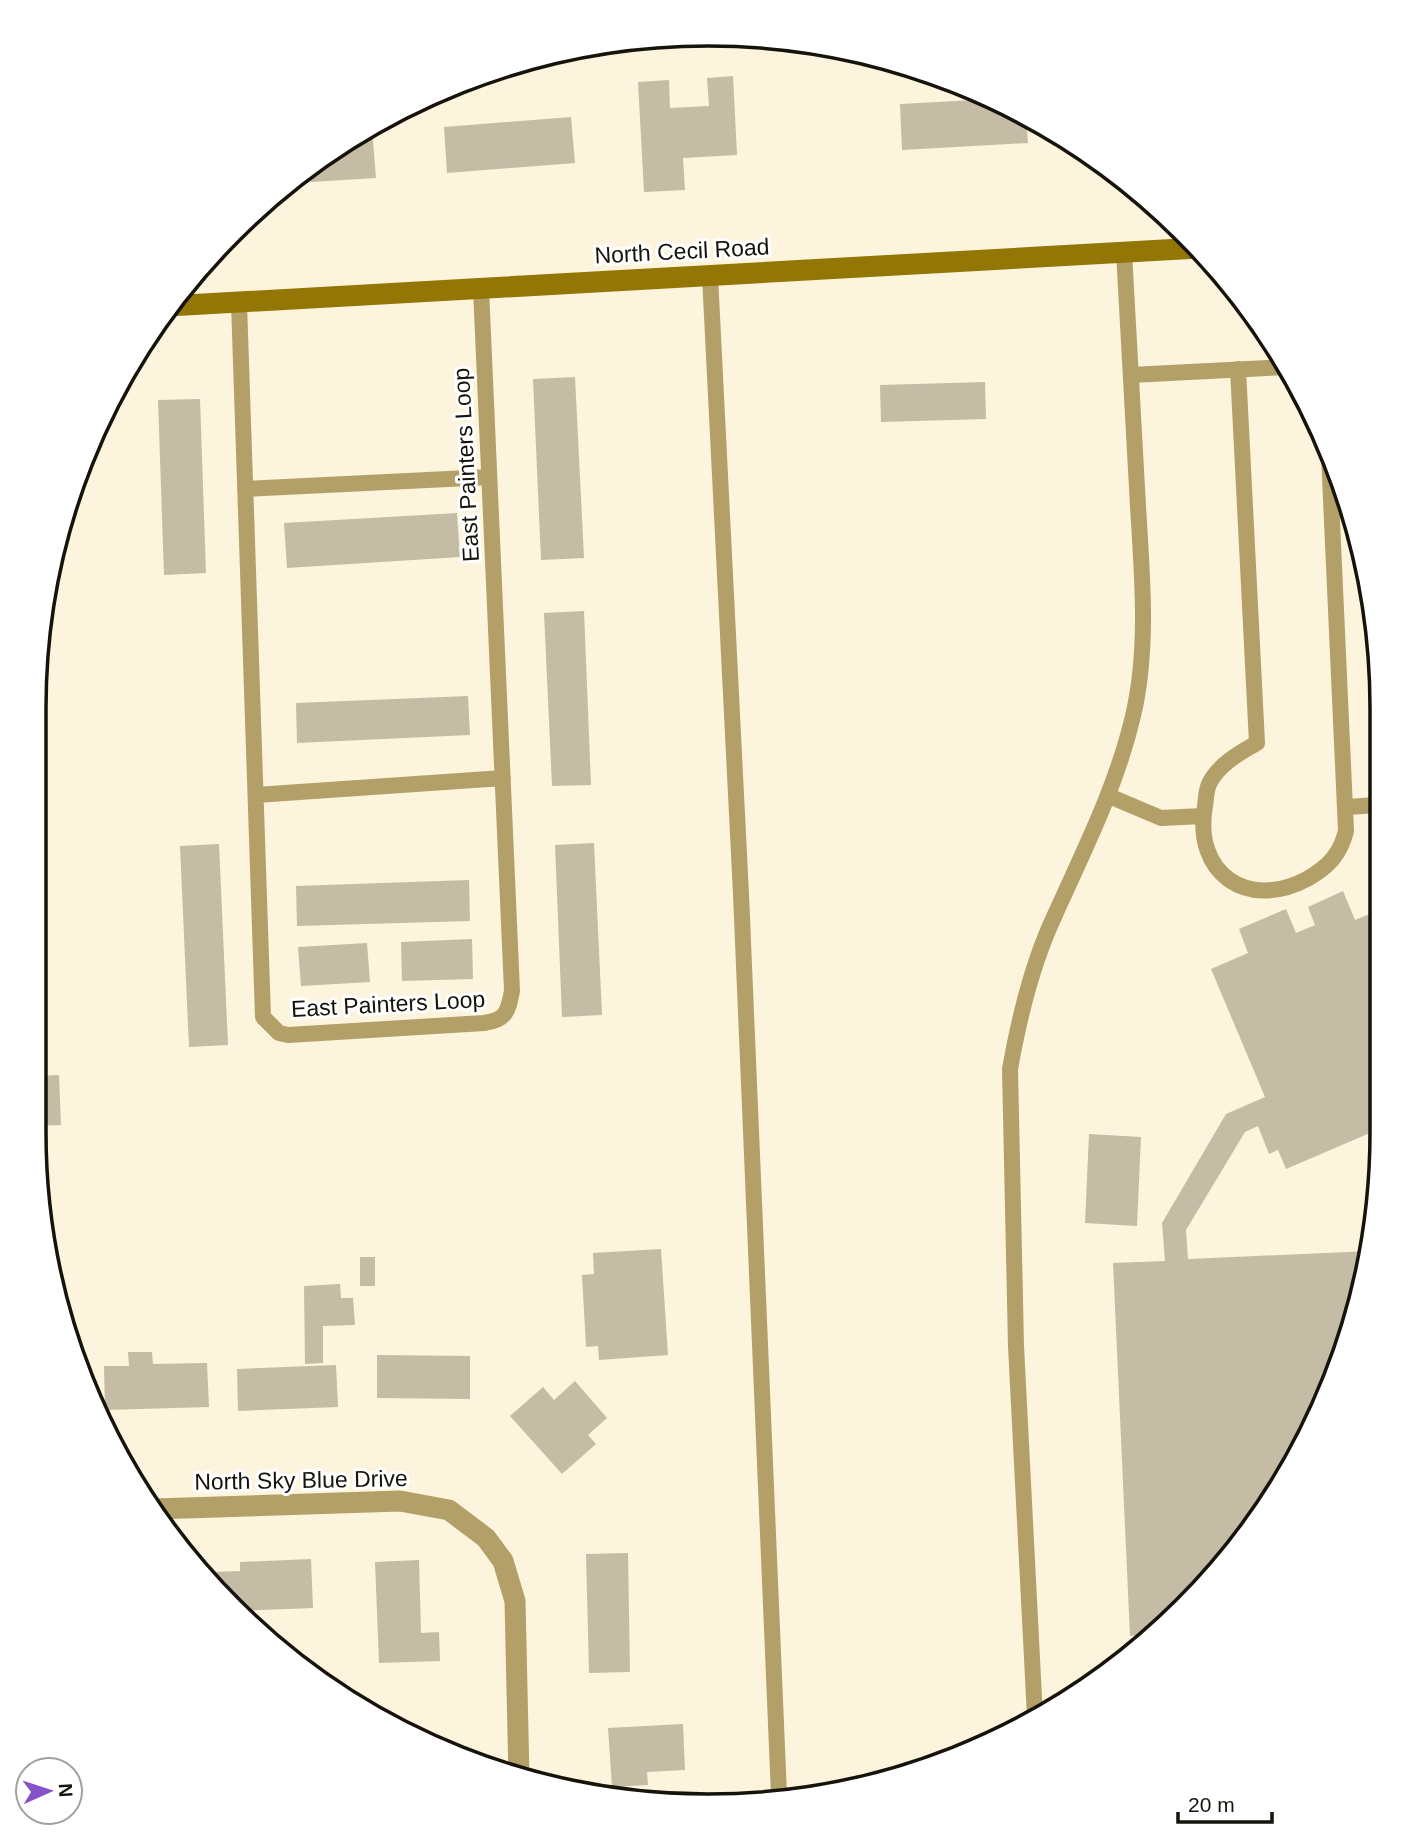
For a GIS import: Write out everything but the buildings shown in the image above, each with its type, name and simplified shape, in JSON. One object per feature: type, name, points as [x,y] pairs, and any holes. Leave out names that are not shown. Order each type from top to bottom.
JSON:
[{"type":"street","name":"North Cecil Road","points":[[182,305],[1184,249]]},
{"type":"street","name":"North Sky Blue Drive","points":[[163,1509],[400,1501],[449,1510],[486,1538],[503,1561],[515,1601],[519,1766]]},
{"type":"lane","points":[[1035,1708],[1016,1346],[1010,1069],[1017,1030],[1053,919],[1109,796],[1133,713],[1143,634],[1124,252]]},
{"type":"lane","points":[[710,276],[740,881],[779,1790]]},
{"type":"lane","name":"East Painters Loop","points":[[239,303],[262,1017],[279,1033],[288,1035],[484,1023],[499,1021],[508,1013],[512,991],[481,289]]},
{"type":"lane","points":[[1131,375],[1276,367]]},
{"type":"lane","points":[[1238,369],[1257,743],[1222,766],[1209,785],[1203,816],[1204,838],[1210,860],[1223,878],[1246,889],[1268,891],[1294,886],[1333,861],[1342,847],[1347,807],[1330,482]]},
{"type":"lane","points":[[245,489],[489,477]]},
{"type":"lane","points":[[256,795],[503,778]]},
{"type":"lane","points":[[1109,796],[1161,818],[1203,816]]},
{"type":"lane","points":[[1347,807],[1370,805]]}]
